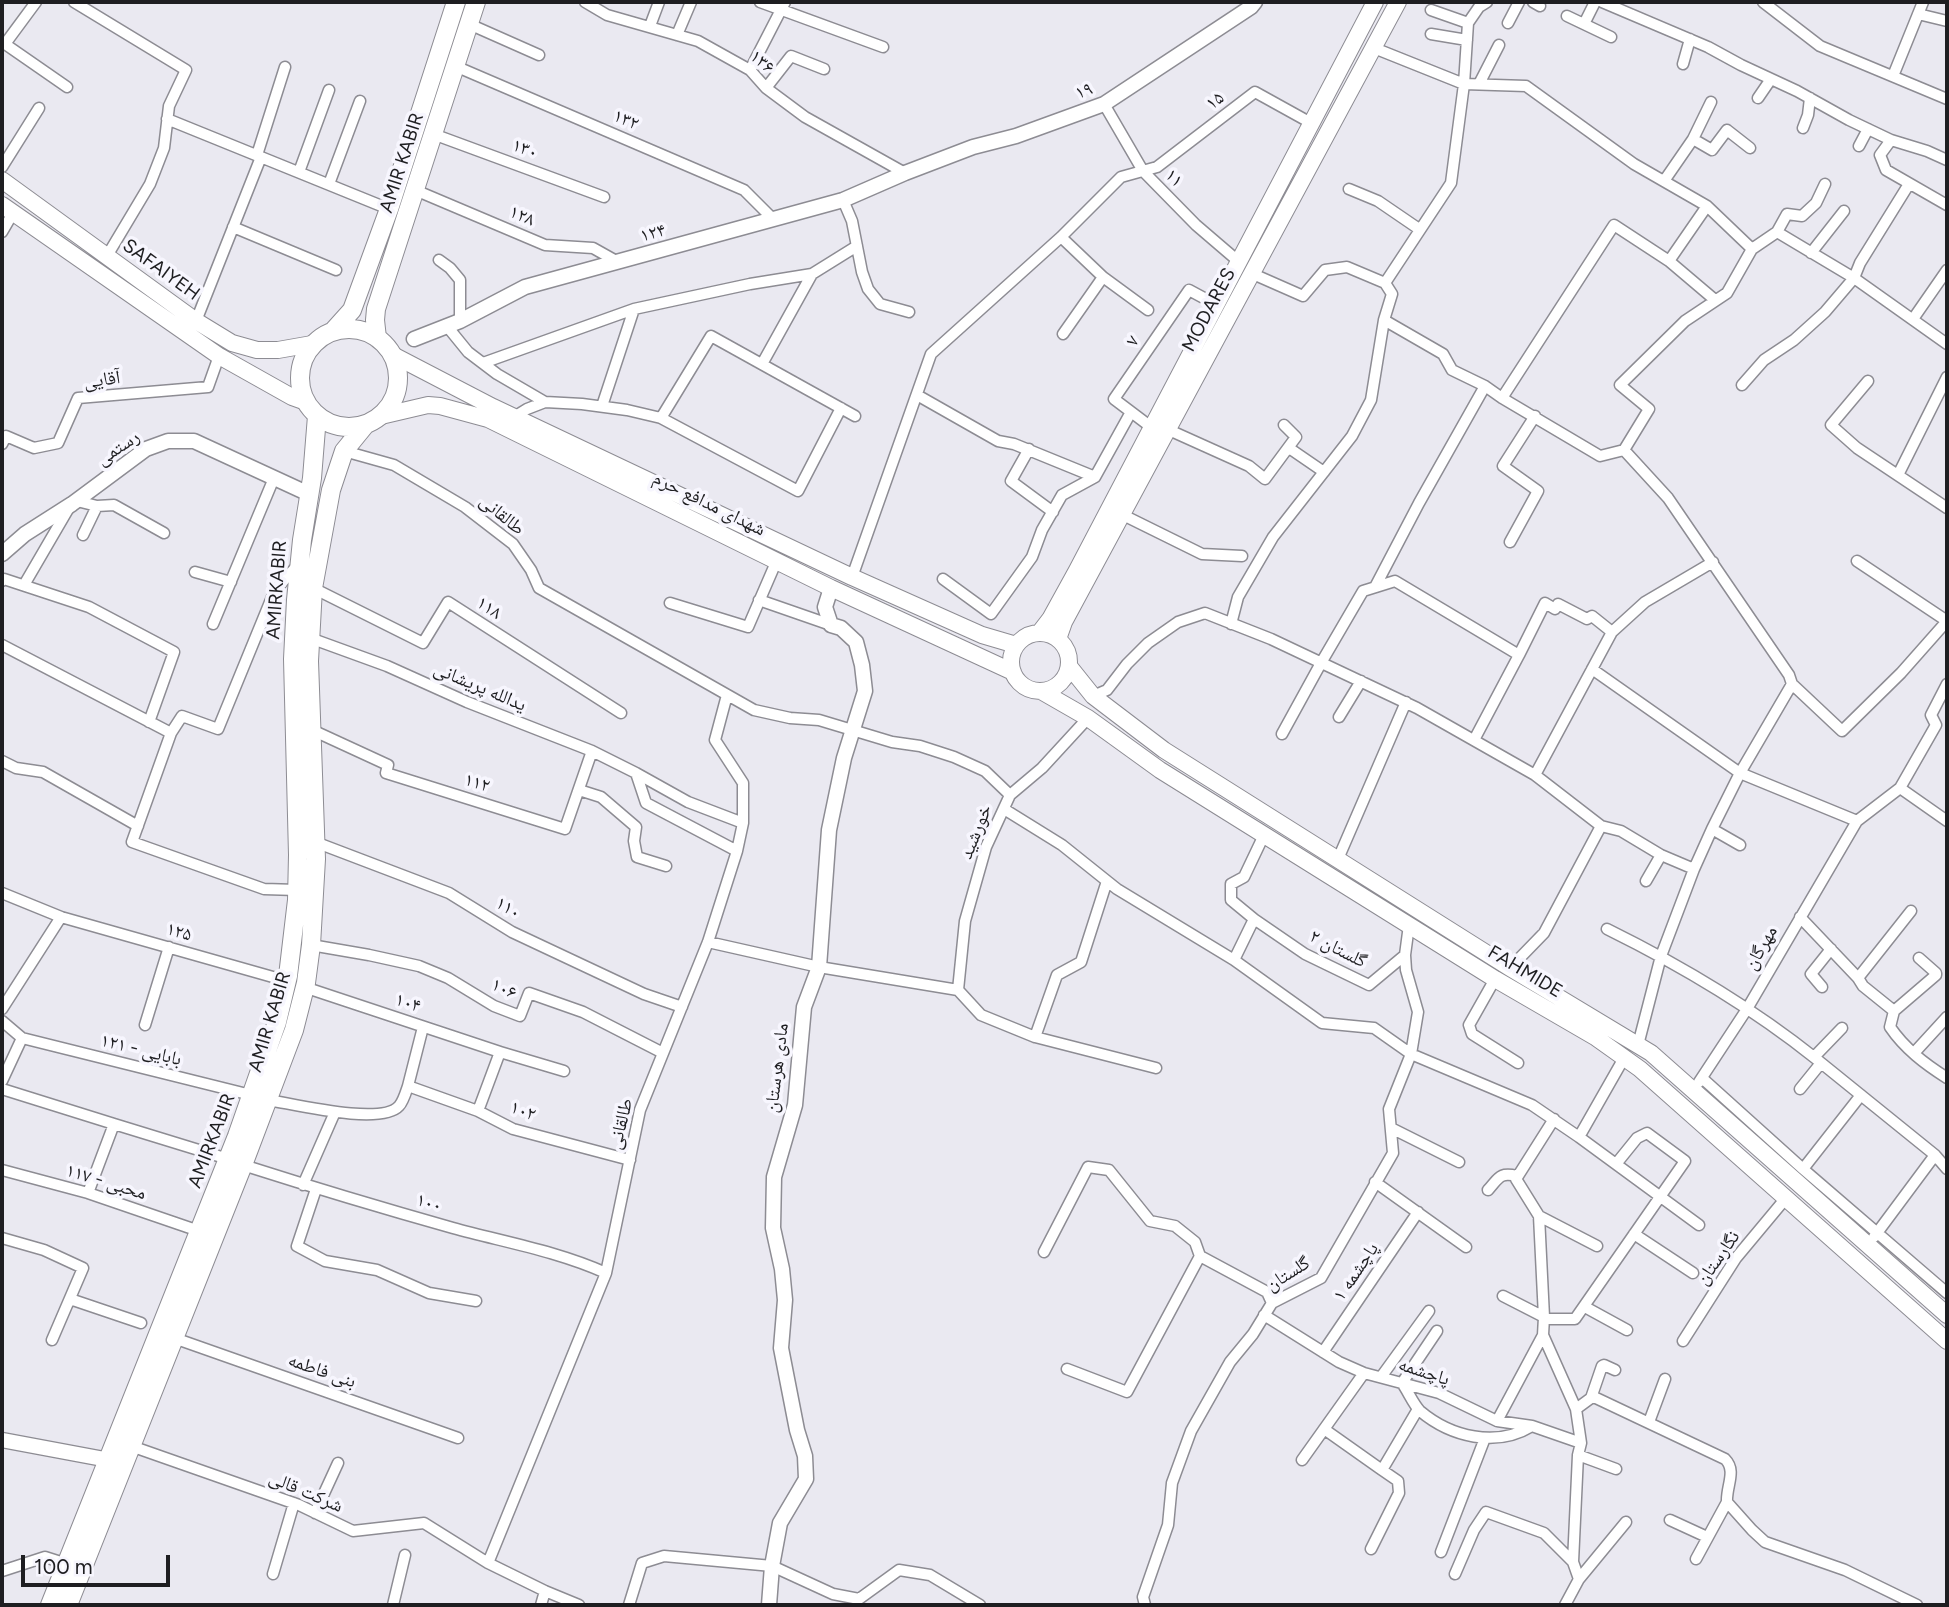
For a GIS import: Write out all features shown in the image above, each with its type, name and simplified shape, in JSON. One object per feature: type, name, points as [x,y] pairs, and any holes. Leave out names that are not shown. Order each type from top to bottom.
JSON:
[{"type":"main road","points":[[334,330],[361,330],[377,338],[393,355],[397,369],[398,385],[392,402],[374,420],[349,428],[324,421],[302,394],[299,377],[303,359],[312,344],[334,330],[352,310],[389,209],[456,2]]},
{"type":"main road","name":"AMIR KABIR","points":[[377,338],[376,309],[476,2]]},
{"type":"main road","name":"MODARES","points":[[1040,632],[1064,594],[1375,2]]},
{"type":"main road","name":"MODARES","points":[[1058,639],[1398,2]]},
{"type":"main road","points":[[411,142],[431,141]]},
{"type":"main road","name":"SAFAIYEH","points":[[2,180],[195,321],[232,343],[257,350],[278,351],[312,344]]},
{"type":"main road","points":[[1268,204],[1286,211]]},
{"type":"main road","name":"SAFAIYEH","points":[[8,209],[219,356],[312,409]]},
{"type":"main road","name":"شهدای مدافع حرم","points":[[393,355],[491,413],[777,560],[1013,672]]},
{"type":"main road","name":"شهدای مدافع حرم","points":[[374,420],[428,404],[514,417],[852,578],[982,635],[1016,645]]},
{"type":"main road","name":"AMIRKABIR","points":[[50,1605],[200,1231],[235,1162],[260,1097],[287,981],[294,937],[307,741],[293,659],[299,564],[309,494],[312,409]]},
{"type":"main road","name":"AMIR KABIR","points":[[260,1097],[294,1030],[311,945],[316,842],[307,741],[313,588],[331,490],[344,451],[374,420]]},
{"type":"main road","points":[[1040,632],[1058,639],[1069,656],[1069,666],[1063,681],[1050,690],[1024,687],[1017,680],[1011,663],[1016,645],[1023,638],[1040,632]]},
{"type":"main road","name":"FAHMIDE","points":[[1069,666],[1093,696],[1164,750],[1698,1084],[1750,1142],[1872,1239],[1947,1315]]},
{"type":"main road","name":"FAHMIDE","points":[[1041,691],[1088,718],[1119,742],[1264,835],[1495,979],[1595,1037],[1671,1095],[1947,1341]]},
{"type":"main road","points":[[1193,790],[1204,783],[1203,775]]},
{"type":"main road","points":[[1215,804],[1216,794],[1225,788]]},
{"type":"main road","points":[[1739,1156],[1748,1151],[1750,1142]]},
{"type":"main road","points":[[1759,1174],[1760,1163],[1771,1160]]},
{"type":"main road","points":[[68,1605],[174,1338],[235,1162]]},
{"type":"street","points":[[36,2],[5,44],[67,87]]},
{"type":"street","points":[[74,2],[186,70],[169,106],[164,148],[150,184],[107,257]]},
{"type":"street","name":"۱۳۶","points":[[585,2],[607,15],[698,41],[750,70],[766,88],[804,117],[905,173]]},
{"type":"street","points":[[650,26],[659,2]]},
{"type":"street","points":[[677,34],[691,2]]},
{"type":"street","points":[[760,2],[783,5],[883,47]]},
{"type":"street","name":"۱۹","points":[[905,173],[1104,104],[1255,2]]},
{"type":"street","points":[[1385,283],[1451,183],[1464,84],[1468,23],[1479,7],[1487,2]]},
{"type":"street","points":[[1508,23],[1519,2]]},
{"type":"street","points":[[1584,24],[1595,2]]},
{"type":"street","points":[[1602,2],[1690,39],[1891,140],[1947,160]]},
{"type":"street","points":[[1763,2],[1820,46],[1947,99]]},
{"type":"street","points":[[1893,76],[1923,2]]},
{"type":"street","points":[[750,70],[783,5]]},
{"type":"street","points":[[1431,10],[1468,23]]},
{"type":"street","points":[[1918,14],[1947,21]]},
{"type":"street","points":[[1567,16],[1611,37]]},
{"type":"street","points":[[468,24],[539,55]]},
{"type":"street","points":[[1431,34],[1467,40]]},
{"type":"street","points":[[1683,64],[1690,39]]},
{"type":"street","points":[[1479,84],[1499,45]]},
{"type":"street","points":[[1374,48],[1464,84],[1526,86],[1634,164],[1707,206],[1752,249]]},
{"type":"street","points":[[766,88],[791,56],[824,69]]},
{"type":"street","name":"۱۳۲","points":[[455,66],[744,190],[774,220]]},
{"type":"street","points":[[195,321],[259,156],[285,67]]},
{"type":"street","points":[[1758,98],[1771,79]]},
{"type":"street","points":[[299,172],[329,90]]},
{"type":"street","name":"۱۵","points":[[1143,171],[1157,167],[1255,92],[1311,123]]},
{"type":"street","points":[[1802,128],[1808,116],[1810,98]]},
{"type":"street","points":[[328,184],[360,101]]},
{"type":"street","points":[[1664,181],[1693,139],[1711,102]]},
{"type":"street","name":"۱۱","points":[[1104,104],[1143,171],[1196,225],[1238,261]]},
{"type":"street","points":[[2,167],[39,108]]},
{"type":"street","points":[[167,119],[389,209]]},
{"type":"street","points":[[1859,146],[1868,129]]},
{"type":"street","points":[[1693,139],[1712,150],[1727,130],[1750,148]]},
{"type":"street","points":[[1891,140],[1880,155],[1886,170],[1947,205]]},
{"type":"street","name":"۱۳۰","points":[[431,141],[604,197]]},
{"type":"street","points":[[852,578],[931,354],[1061,237],[1121,177],[1143,171]]},
{"type":"street","name":"۱۲۴","points":[[414,339],[525,287],[843,201],[905,173]]},
{"type":"street","points":[[1384,320],[1443,354],[1452,370],[1485,386],[1600,456],[1624,450],[1649,410],[1620,385],[1685,321],[1727,293],[1752,249],[1777,232],[1787,215],[1802,216],[1816,203],[1825,184]]},
{"type":"street","points":[[1742,385],[1764,360],[1794,340],[1825,312],[1854,278],[1860,263],[1909,184]]},
{"type":"street","points":[[1349,189],[1378,201],[1419,229]]},
{"type":"street","name":"۱۲۸","points":[[415,190],[545,245],[593,248],[618,262]]},
{"type":"street","points":[[843,201],[852,220],[868,289],[880,304],[909,312]]},
{"type":"street","points":[[1669,261],[1707,206]]},
{"type":"street","points":[[2,232],[8,209]]},
{"type":"street","points":[[1811,253],[1844,211]]},
{"type":"street","points":[[1502,398],[1615,225],[1669,261],[1716,300]]},
{"type":"street","points":[[233,228],[336,270]]},
{"type":"street","points":[[1777,232],[1854,278],[1947,344]]},
{"type":"street","points":[[1061,237],[1103,276],[1148,310]]},
{"type":"street","points":[[482,363],[634,309],[750,284],[812,274],[857,246]]},
{"type":"street","points":[[439,260],[460,280],[453,323],[468,352],[545,402]]},
{"type":"street","points":[[1231,624],[1238,597],[1273,537],[1352,436],[1371,400],[1384,320],[1392,294],[1385,283],[1347,267],[1325,270],[1303,296],[1253,274]]},
{"type":"street","points":[[1913,319],[1947,270]]},
{"type":"street","points":[[762,364],[812,274]]},
{"type":"street","points":[[1063,334],[1103,276]]},
{"type":"street","name":"۷","points":[[1131,412],[1114,399],[1189,290],[1215,304]]},
{"type":"street","points":[[602,406],[634,309]]},
{"type":"street","points":[[661,418],[711,336],[855,416]]},
{"type":"street","name":"آقایی","points":[[3,438],[34,448],[58,443],[78,398],[208,387],[219,356]]},
{"type":"street","points":[[1898,475],[1947,377]]},
{"type":"street","points":[[1868,381],[1831,425],[1857,448],[1947,508]]},
{"type":"street","points":[[1375,587],[1485,386]]},
{"type":"street","points":[[917,394],[998,441],[1029,449],[1095,477]]},
{"type":"street","points":[[514,417],[545,402],[602,406],[661,418],[798,491],[841,408]]},
{"type":"street","points":[[943,579],[991,614],[1032,557],[1042,530],[1062,495],[1095,477],[1131,412],[1151,427]]},
{"type":"street","points":[[1510,542],[1538,491],[1503,466],[1535,416]]},
{"type":"street","points":[[1168,430],[1249,466],[1265,479],[1296,437],[1284,425]]},
{"type":"street","name":"رستمی","points":[[2,554],[24,534],[74,503],[146,449],[168,441],[194,441],[309,494]]},
{"type":"street","points":[[1289,448],[1324,472]]},
{"type":"street","points":[[1029,449],[1011,481],[1053,512]]},
{"type":"street","points":[[1624,450],[1668,498],[1789,675],[1792,684],[1842,731],[1901,673],[1947,621],[1857,561]]},
{"type":"street","name":"طالقانی","points":[[344,451],[394,465],[465,507],[513,544],[531,569],[539,587],[754,710],[790,718],[819,720],[954,757],[985,771],[1010,795]]},
{"type":"street","points":[[213,624],[274,478]]},
{"type":"street","points":[[24,585],[74,503],[114,505],[164,533]]},
{"type":"street","points":[[83,535],[97,506]]},
{"type":"street","points":[[1123,515],[1202,554],[1242,556]]},
{"type":"street","points":[[670,603],[748,627],[777,560]]},
{"type":"street","points":[[1535,775],[1612,632],[1645,602],[1713,562]]},
{"type":"street","points":[[297,890],[264,889],[132,842],[171,733],[182,716],[218,729],[275,590],[299,564]]},
{"type":"street","points":[[195,572],[230,582]]},
{"type":"street","points":[[2,581],[4,579],[89,607],[174,652],[149,722]]},
{"type":"street","points":[[1282,734],[1363,591],[1375,587],[1395,581],[1520,655]]},
{"type":"street","points":[[831,587],[825,607],[831,625]]},
{"type":"street","name":"۱۱۸","points":[[313,588],[423,643],[448,602],[621,713]]},
{"type":"street","points":[[760,600],[831,625]]},
{"type":"street","points":[[1474,740],[1545,603],[1555,609],[1558,604],[1587,619],[1592,616],[1612,632]]},
{"type":"street","points":[[1093,696],[1107,690],[1148,643],[1178,622],[1205,613],[1406,702],[1535,775],[1601,825],[1622,831],[1661,855],[1694,869]]},
{"type":"street","name":"مادی هرستان","points":[[769,1605],[772,1566],[780,1523],[806,1479],[805,1456],[797,1430],[781,1348],[785,1300],[774,1228],[774,1177],[794,1105],[804,1007],[819,967],[829,830],[844,758],[865,691],[856,642],[841,628],[831,625]]},
{"type":"street","name":"یدالله پریشانی","points":[[310,638],[387,666],[467,702],[592,751],[688,802],[743,823]]},
{"type":"street","points":[[2,645],[171,733]]},
{"type":"street","points":[[1592,669],[1740,773],[1857,821],[1899,788],[1942,725],[1931,715],[1947,684]]},
{"type":"street","points":[[1339,718],[1361,681]]},
{"type":"street","points":[[1638,1045],[1661,956],[1694,869],[1740,773],[1792,684]]},
{"type":"street","name":"طالقانی","points":[[488,1563],[606,1273],[640,1110],[708,942],[737,851],[743,823],[743,783],[715,740],[727,695]]},
{"type":"street","points":[[1338,859],[1406,702]]},
{"type":"street","name":"خورشید","points":[[958,990],[965,920],[986,847],[1010,795],[1042,768],[1088,718]]},
{"type":"street","name":"۱۱۲","points":[[307,741],[388,765],[386,773],[565,830],[592,751]]},
{"type":"street","points":[[2,761],[16,768],[43,772],[138,826]]},
{"type":"street","points":[[636,772],[646,803],[737,851]]},
{"type":"street","points":[[1899,788],[1947,821]]},
{"type":"street","points":[[579,790],[601,797],[636,827],[634,841],[637,858],[666,866]]},
{"type":"street","points":[[1004,809],[1062,845],[1117,889],[1234,960],[1322,1023],[1374,1028],[1411,1054],[1532,1105],[1699,1226]]},
{"type":"street","name":"مهرگان","points":[[1698,1084],[1746,1009],[1857,821]]},
{"type":"street","points":[[1510,968],[1544,933],[1601,825]]},
{"type":"street","points":[[1712,829],[1740,845]]},
{"type":"street","points":[[1234,960],[1254,919],[1231,900],[1231,884],[1244,877],[1264,835]]},
{"type":"street","name":"۱۱۰","points":[[316,842],[449,892],[512,932],[644,994],[682,1007]]},
{"type":"street","points":[[1646,881],[1661,855]]},
{"type":"street","points":[[1035,1037],[1057,975],[1081,962],[1107,881]]},
{"type":"street","name":"۱۲۵","points":[[2,893],[61,917],[287,981]]},
{"type":"street","points":[[1858,978],[1911,911]]},
{"type":"street","points":[[2,1009],[61,917]]},
{"type":"street","points":[[1800,917],[1863,986],[1894,1011]]},
{"type":"street","name":"گلستان ۲","points":[[1254,919],[1306,954],[1369,985],[1405,955]]},
{"type":"street","name":"گلستان","points":[[1145,1605],[1143,1597],[1168,1525],[1172,1483],[1191,1431],[1230,1362],[1253,1334],[1272,1303],[1321,1278],[1393,1153],[1390,1109],[1411,1054],[1418,1013],[1406,970],[1409,925]]},
{"type":"street","points":[[1607,929],[1661,956],[1746,1009],[1861,1095],[1935,1155],[1947,1169]]},
{"type":"street","points":[[708,942],[819,967],[958,990],[981,1014],[1035,1037],[1156,1068]]},
{"type":"street","name":"۱۰۶","points":[[311,945],[419,967],[448,978],[494,1006],[520,1016],[529,993],[583,1012],[663,1053]]},
{"type":"street","points":[[145,1025],[169,947]]},
{"type":"street","points":[[1822,987],[1811,974],[1831,949]]},
{"type":"street","points":[[1919,958],[1936,975],[1894,1011],[1890,1027],[1924,1064],[1947,1078]]},
{"type":"street","points":[[1495,979],[1469,1025],[1469,1030],[1518,1063]]},
{"type":"street","name":"۱۰۴","points":[[304,987],[564,1071]]},
{"type":"street","points":[[1914,1054],[1947,1017]]},
{"type":"street","points":[[2,1021],[22,1038],[2,1081]]},
{"type":"street","points":[[260,1097],[335,1112],[387,1114],[400,1106],[423,1027]]},
{"type":"street","points":[[1800,1089],[1817,1060],[1842,1028]]},
{"type":"street","name":"بابایی - ۱۲۱","points":[[22,1038],[260,1097]]},
{"type":"street","points":[[478,1111],[500,1052]]},
{"type":"street","points":[[1579,1137],[1624,1058]]},
{"type":"street","points":[[1698,1084],[1803,1169],[1872,1239],[1947,1293]]},
{"type":"street","name":"۱۰۲","points":[[408,1086],[478,1111],[513,1129],[630,1160]]},
{"type":"street","name":"۱۰۰","points":[[2,1089],[316,1189],[577,1260],[606,1273]]},
{"type":"street","points":[[1803,1169],[1861,1095]]},
{"type":"street","points":[[303,1185],[335,1112]]},
{"type":"street","points":[[1554,1119],[1517,1176],[1517,1182],[1539,1216],[1597,1246]]},
{"type":"street","points":[[88,1193],[114,1124]]},
{"type":"street","points":[[1391,1128],[1459,1162]]},
{"type":"street","points":[[1503,1296],[1544,1318],[1573,1320],[1585,1307],[1685,1161],[1647,1133],[1637,1138],[1616,1164]]},
{"type":"street","points":[[1872,1239],[1935,1155]]},
{"type":"street","points":[[1044,1252],[1088,1167],[1109,1170],[1150,1221],[1175,1226],[1195,1242],[1200,1256],[1267,1292],[1272,1303]]},
{"type":"street","name":"محبی - ۱۱۷","points":[[2,1170],[88,1193],[200,1231]]},
{"type":"street","points":[[1488,1190],[1502,1175],[1517,1176]]},
{"type":"street","points":[[1375,1182],[1466,1247]]},
{"type":"street","points":[[316,1189],[296,1246],[325,1261],[377,1269],[429,1293],[476,1301]]},
{"type":"street","name":"نگارستان","points":[[1683,1341],[1736,1258],[1786,1198]]},
{"type":"street","name":"پاچشمه ۱","points":[[1323,1352],[1418,1212]]},
{"type":"street","points":[[1497,1421],[1543,1335],[1539,1216]]},
{"type":"street","points":[[1634,1234],[1693,1273]]},
{"type":"street","points":[[2,1238],[44,1250],[83,1268],[51,1340]]},
{"type":"street","points":[[1068,1368],[1127,1392],[1200,1256]]},
{"type":"street","points":[[70,1298],[141,1323]]},
{"type":"street","points":[[1585,1307],[1626,1330]]},
{"type":"street","points":[[1381,1377],[1429,1311]]},
{"type":"street","name":"پاچشمه","points":[[1264,1315],[1339,1362],[1364,1373],[1439,1393],[1497,1421],[1532,1426],[1581,1443]]},
{"type":"street","points":[[1437,1331],[1402,1383],[1418,1409],[1454,1433],[1485,1438],[1520,1433],[1532,1426]]},
{"type":"street","points":[[1543,1335],[1576,1409],[1581,1443],[1578,1455],[1573,1562],[1579,1579]]},
{"type":"street","name":"بنی فاطمه","points":[[174,1338],[458,1438]]},
{"type":"street","points":[[1576,1409],[1591,1398],[1602,1366],[1615,1370]]},
{"type":"street","points":[[1302,1460],[1364,1373]]},
{"type":"street","points":[[1649,1422],[1665,1379]]},
{"type":"street","points":[[1591,1398],[1649,1422],[1726,1459],[1731,1464],[1727,1502],[1696,1559]]},
{"type":"street","points":[[1382,1470],[1418,1409]]},
{"type":"street","points":[[1324,1429],[1398,1481],[1399,1493],[1371,1549]]},
{"type":"street","points":[[1441,1552],[1485,1438]]},
{"type":"street","points":[[2,1440],[109,1460]]},
{"type":"street","name":"شرکت قالی","points":[[131,1446],[294,1503],[353,1531],[424,1523],[488,1563],[579,1605]]},
{"type":"street","points":[[1578,1455],[1616,1468]]},
{"type":"street","points":[[315,1513],[338,1463]]},
{"type":"street","points":[[1727,1502],[1765,1542],[1845,1570],[1917,1605]]},
{"type":"street","points":[[273,1574],[294,1503]]},
{"type":"street","points":[[1455,1574],[1486,1512],[1544,1533],[1573,1562]]},
{"type":"street","points":[[1670,1520],[1707,1537]]},
{"type":"street","points":[[1565,1605],[1579,1579],[1626,1522]]},
{"type":"street","points":[[393,1605],[405,1555]]},
{"type":"street","points":[[629,1605],[642,1563],[664,1556],[772,1566],[833,1594],[859,1599],[899,1570],[930,1576],[980,1605]]},
{"type":"street","points":[[2,1571],[45,1557],[67,1563]]},
{"type":"street","points":[[541,1605],[545,1591]]}]
